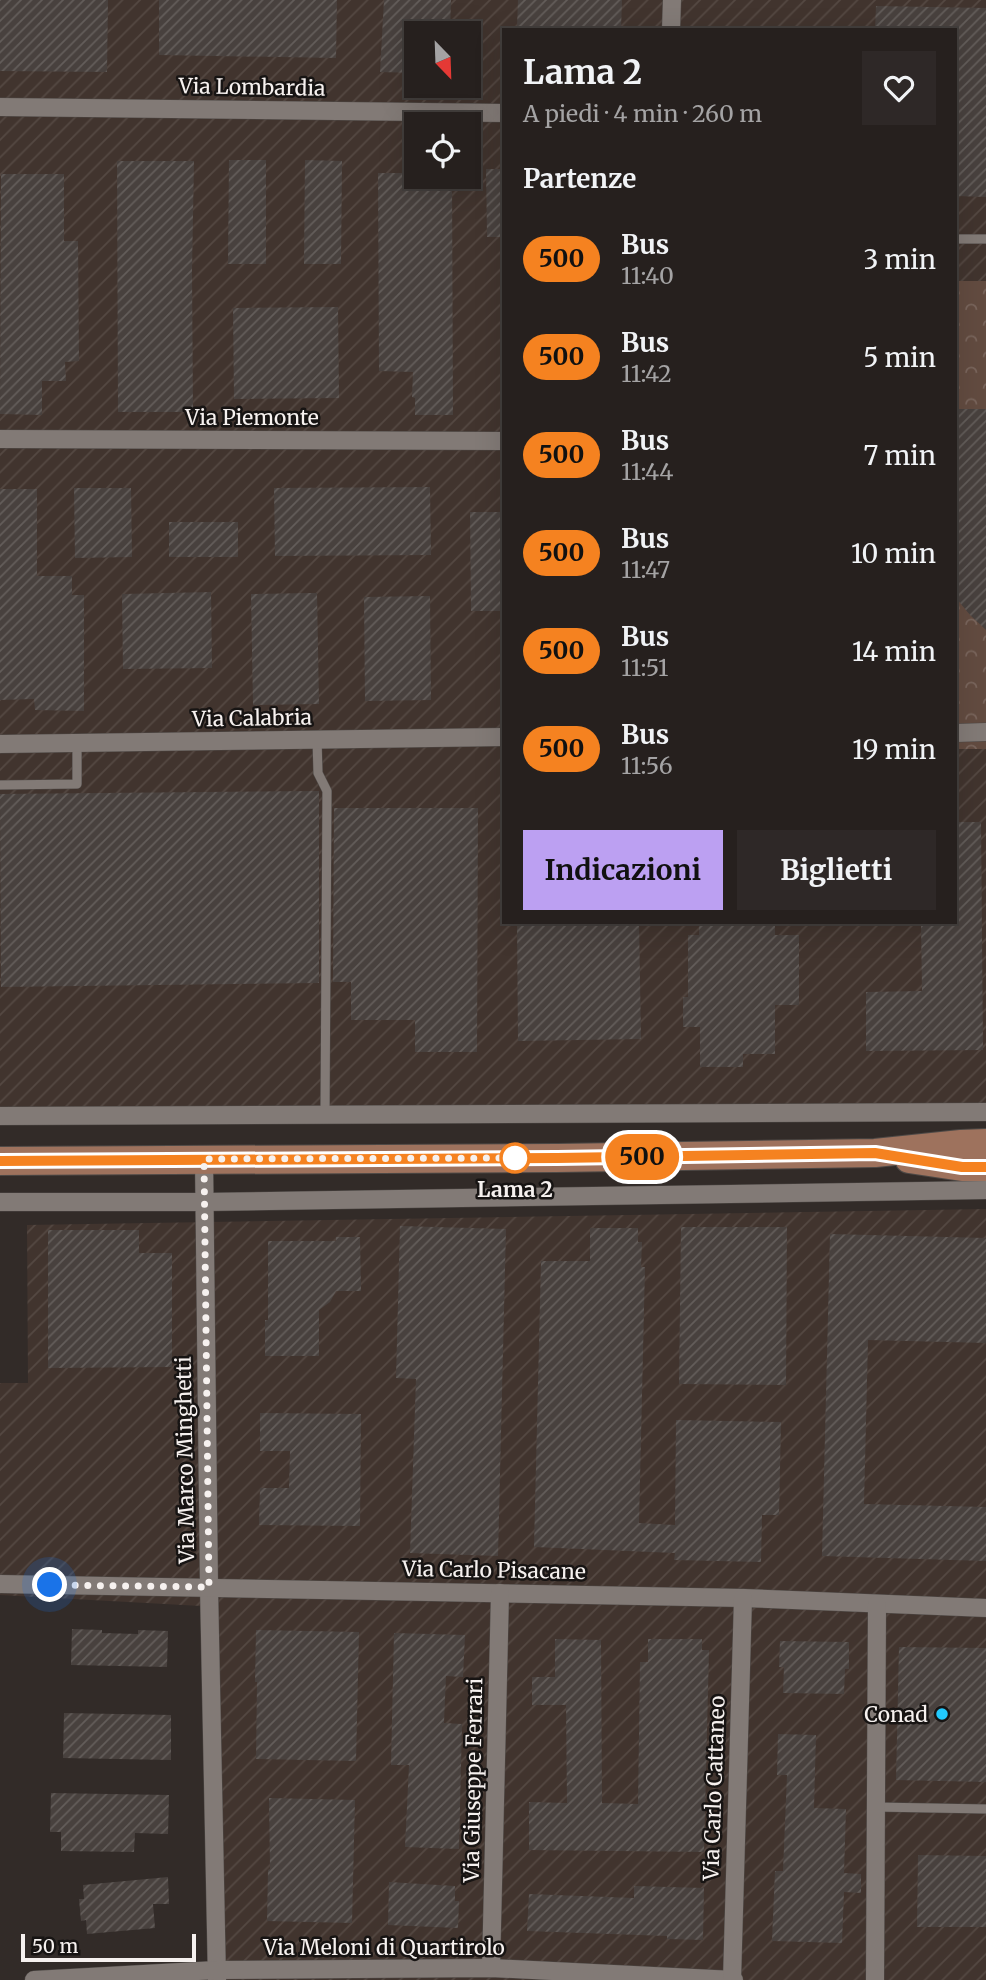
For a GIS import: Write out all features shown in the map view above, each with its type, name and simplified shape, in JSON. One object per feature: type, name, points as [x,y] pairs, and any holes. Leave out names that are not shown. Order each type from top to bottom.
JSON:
[{"type":"main road","points":[[0,1161],[875,1153],[986,1143]]},
{"type":"main road","points":[[875,1153],[962,1167],[986,1167]]},
{"type":"street","points":[[671,28],[672,0]]},
{"type":"street","name":"Via Lombardia","points":[[0,107],[502,113]]},
{"type":"street","name":"Via Piemonte","points":[[0,439],[502,441]]},
{"type":"street","points":[[957,733],[986,732]]},
{"type":"street","name":"Via Calabria","points":[[0,744],[502,737]]},
{"type":"street","points":[[0,1116],[986,1112]]},
{"type":"street","name":"Via Marco Minghetti","points":[[204,1159],[217,1975]]},
{"type":"street","points":[[0,1202],[204,1202],[986,1191]]},
{"type":"street","name":"Via Carlo Pisacane","points":[[0,1584],[743,1598],[986,1608]]},
{"type":"street","name":"Via Giuseppe Ferrari","points":[[491,1968],[500,1593]]},
{"type":"street","name":"Via Carlo Cattaneo","points":[[733,1980],[743,1598]]},
{"type":"street","points":[[875,1980],[877,1605]]},
{"type":"street","name":"Via Meloni di Quartirolo","points":[[34,1980],[491,1968],[733,1980]]},
{"type":"lane","points":[[957,239],[986,239]]},
{"type":"lane","points":[[317,740],[317,773],[327,791],[325,1115]]},
{"type":"lane","points":[[0,786],[77,784],[77,743]]},
{"type":"lane","points":[[876,1807],[986,1808]]},
{"type":"shaded area","points":[[0,0],[986,0],[986,281],[957,281],[957,28],[502,28],[502,924],[957,924],[957,749],[986,749],[986,1115],[0,1113]]},
{"type":"shaded area","points":[[986,1209],[986,1980],[224,1980],[201,1606],[0,1595],[0,1383],[28,1383],[27,1225]]},
{"type":"green space","points":[[957,281],[986,281],[986,749],[957,749]]},
{"type":"building","points":[[0,0],[108,0],[107,72],[0,71]]},
{"type":"building","points":[[159,0],[337,0],[336,58],[159,55]]},
{"type":"building","points":[[384,0],[451,0],[450,21],[404,21],[404,73],[380,72]]},
{"type":"building","points":[[518,0],[622,0],[621,28],[517,27]]},
{"type":"building","points":[[876,6],[986,8],[986,197],[957,196],[957,28],[875,28]]},
{"type":"building","points":[[229,160],[266,160],[266,264],[228,264]]},
{"type":"building","points":[[305,160],[342,161],[341,264],[304,264]]},
{"type":"building","points":[[117,161],[194,161],[193,412],[118,412]]},
{"type":"building","points":[[486,169],[502,169],[502,237],[487,237]]},
{"type":"building","points":[[378,173],[404,173],[404,189],[452,189],[453,415],[415,415],[415,398],[412,397],[413,372],[379,371]]},
{"type":"building","points":[[1,174],[64,174],[64,241],[78,241],[79,361],[65,362],[66,381],[42,381],[42,415],[0,414]]},
{"type":"building","points":[[338,307],[339,398],[234,399],[233,308]]},
{"type":"building","points":[[957,409],[986,409],[986,630],[957,599]]},
{"type":"building","points":[[430,487],[431,555],[275,556],[274,488]]},
{"type":"building","points":[[74,488],[131,488],[132,557],[75,558]]},
{"type":"building","points":[[0,489],[37,489],[37,576],[72,576],[72,595],[84,595],[84,711],[35,710],[34,699],[0,700]]},
{"type":"building","points":[[470,512],[502,512],[502,611],[471,611]]},
{"type":"building","points":[[169,522],[238,522],[238,557],[169,557]]},
{"type":"building","points":[[211,592],[212,668],[123,669],[122,594]]},
{"type":"building","points":[[317,593],[319,704],[253,705],[251,594]]},
{"type":"building","points":[[430,596],[431,700],[365,701],[364,597]]},
{"type":"building","points":[[319,791],[319,983],[1,987],[0,794]]},
{"type":"building","points":[[334,808],[478,808],[477,1052],[415,1052],[415,1020],[351,1020],[351,982],[333,982]]},
{"type":"building","points":[[957,822],[981,822],[983,1050],[866,1051],[866,992],[922,991],[921,924],[957,924]]},
{"type":"building","points":[[517,924],[639,924],[641,1039],[518,1041]]},
{"type":"building","points":[[699,924],[775,924],[775,935],[799,935],[799,1005],[775,1005],[775,1054],[743,1054],[743,1067],[700,1067],[700,1027],[683,1027],[683,997],[688,997],[688,935],[699,935]]},
{"type":"building","points":[[400,1226],[506,1229],[498,1556],[410,1553],[416,1379],[396,1378]]},
{"type":"building","points":[[681,1227],[787,1227],[786,1385],[679,1384]]},
{"type":"building","points":[[590,1228],[638,1228],[638,1242],[642,1242],[641,1267],[645,1267],[639,1523],[675,1525],[676,1420],[781,1422],[779,1515],[762,1515],[761,1562],[674,1560],[675,1553],[534,1547],[541,1261],[590,1261]]},
{"type":"building","points":[[48,1230],[139,1230],[139,1253],[172,1253],[172,1367],[48,1368]]},
{"type":"building","points":[[830,1234],[986,1238],[986,1343],[868,1340],[864,1504],[986,1507],[986,1561],[822,1556]]},
{"type":"building","points":[[336,1237],[360,1237],[361,1291],[336,1291],[330,1302],[319,1310],[319,1356],[265,1356],[268,1241],[336,1241]]},
{"type":"building","points":[[260,1413],[361,1414],[360,1526],[259,1525],[260,1488],[289,1488],[290,1451],[260,1451]]},
{"type":"building","points":[[72,1629],[138,1634],[138,1630],[168,1631],[167,1667],[71,1665]]},
{"type":"building","points":[[256,1630],[359,1632],[356,1761],[256,1759]]},
{"type":"building","points":[[394,1633],[465,1635],[463,1677],[446,1676],[444,1723],[462,1724],[459,1849],[405,1847],[409,1765],[391,1765]]},
{"type":"building","points":[[555,1639],[601,1640],[602,1803],[638,1804],[640,1662],[648,1662],[648,1639],[702,1639],[702,1650],[709,1650],[704,1852],[529,1850],[529,1802],[567,1803],[566,1705],[532,1705],[532,1677],[555,1677]]},
{"type":"building","points":[[780,1641],[849,1642],[849,1669],[845,1669],[844,1694],[783,1693],[784,1667],[779,1667]]},
{"type":"building","name":"Conad","points":[[899,1647],[986,1648],[986,1782],[896,1780]]},
{"type":"building","points":[[64,1713],[171,1715],[171,1760],[63,1758]]},
{"type":"building","points":[[778,1734],[816,1735],[814,1808],[846,1809],[844,1873],[861,1874],[861,1893],[844,1892],[842,1943],[772,1941],[775,1871],[783,1871],[787,1775],[777,1775]]},
{"type":"building","points":[[51,1793],[169,1795],[168,1834],[135,1833],[134,1852],[61,1851],[61,1832],[50,1832]]},
{"type":"building","points":[[269,1798],[355,1800],[352,1923],[267,1921],[270,1869]]},
{"type":"building","points":[[918,1855],[986,1856],[986,1927],[917,1927]]},
{"type":"building","points":[[168,1877],[169,1904],[153,1904],[155,1928],[87,1934],[86,1920],[81,1921],[79,1899],[84,1899],[83,1885]]},
{"type":"building","points":[[389,1882],[455,1886],[455,1901],[459,1901],[458,1928],[388,1925]]},
{"type":"building","points":[[634,1886],[704,1888],[703,1940],[667,1939],[667,1936],[527,1931],[529,1894],[634,1898]]},
{"type":"bus line","name":"500","points":[[0,1161],[875,1153],[962,1167],[986,1167]]},
{"type":"place","name":"Lama 2","points":[[515,1158]]},
{"type":"place","name":"Conad","points":[[942,1714]]},
{"type":"route","points":[[50,1585],[209,1587],[204,1159],[515,1158]]}]
